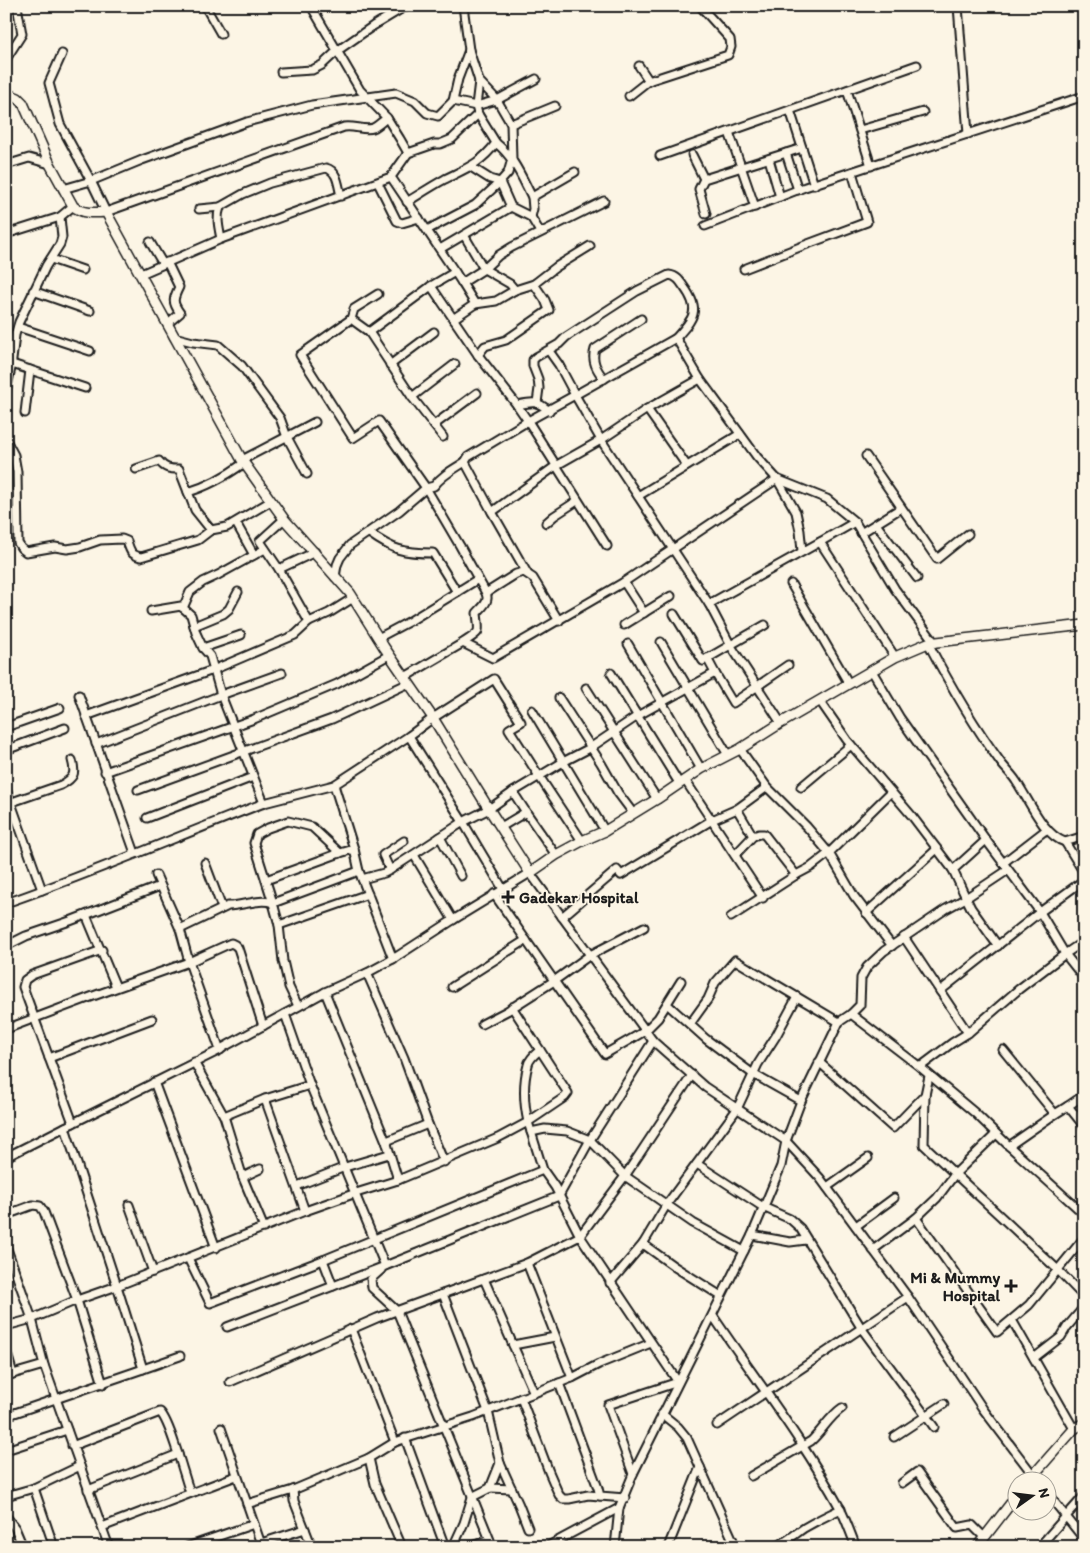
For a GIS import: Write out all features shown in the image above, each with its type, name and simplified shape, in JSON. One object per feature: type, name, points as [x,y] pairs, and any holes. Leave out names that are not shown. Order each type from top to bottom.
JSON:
[{"type":"street","points":[[6,10],[16,6],[22,34],[6,59]]},
{"type":"street","points":[[205,6],[221,34]]},
{"type":"street","points":[[311,6],[360,90],[387,118],[408,153]]},
{"type":"street","points":[[281,72],[312,70],[322,65],[337,51],[406,6]]},
{"type":"street","points":[[463,6],[469,50],[479,81],[476,106],[478,114],[496,144],[504,149],[512,159],[532,197],[533,209],[531,218]]},
{"type":"street","points":[[629,96],[649,81],[728,55],[732,47],[730,39],[700,6]]},
{"type":"street","points":[[958,6],[968,134]]},
{"type":"street","points":[[63,188],[91,181],[142,160],[247,122],[312,104],[396,93],[415,101],[427,113],[438,116],[453,101],[458,79],[469,50]]},
{"type":"street","points":[[62,54],[49,83],[60,124],[243,462],[284,519],[353,598],[530,873],[544,889],[562,917],[653,1041],[705,1087],[786,1141],[827,1187],[908,1297],[1027,1470]]},
{"type":"street","points":[[660,156],[917,65]]},
{"type":"street","points":[[639,66],[649,81]]},
{"type":"street","points":[[453,101],[476,106],[498,100],[536,79]]},
{"type":"street","points":[[427,230],[475,205],[508,173],[512,159],[511,124],[498,100],[479,81]]},
{"type":"street","points":[[847,90],[871,166]]},
{"type":"street","points":[[6,93],[18,98],[23,104],[50,164],[75,208],[90,214],[106,212],[344,126],[372,128],[387,118]]},
{"type":"street","points":[[705,226],[814,184],[1084,96]]},
{"type":"street","points":[[511,124],[555,106]]},
{"type":"street","points":[[790,110],[814,184]]},
{"type":"street","points":[[860,130],[923,112]]},
{"type":"street","points":[[140,274],[221,239],[391,177],[408,153],[452,139],[478,114]]},
{"type":"street","points":[[729,132],[755,207]]},
{"type":"street","points":[[407,202],[430,187],[471,167],[489,153],[496,144]]},
{"type":"street","points":[[706,214],[699,189],[704,179],[802,148]]},
{"type":"street","points":[[786,153],[798,190]]},
{"type":"street","points":[[692,155],[704,179]]},
{"type":"street","points":[[6,164],[29,158],[50,164]]},
{"type":"street","points":[[769,159],[780,197]]},
{"type":"street","points":[[471,167],[490,179],[500,182],[511,207],[531,218],[540,232]]},
{"type":"street","points":[[199,210],[220,207],[270,183],[326,168],[336,174],[341,196]]},
{"type":"street","points":[[532,197],[575,172]]},
{"type":"street","points":[[744,269],[805,244],[867,222],[852,172]]},
{"type":"street","points":[[391,177],[475,304]]},
{"type":"street","points":[[378,183],[397,222],[402,223],[419,218]]},
{"type":"street","points":[[462,283],[512,247],[604,201]]},
{"type":"street","points":[[220,207],[218,222],[221,239]]},
{"type":"street","points":[[440,249],[511,207]]},
{"type":"street","points":[[6,234],[60,217],[75,208]]},
{"type":"street","points":[[6,391],[18,327],[33,291],[60,244],[62,237],[60,217]]},
{"type":"street","points":[[464,235],[484,269],[510,284],[515,290]]},
{"type":"street","points":[[150,242],[179,287],[174,298],[175,305],[180,313],[167,324]]},
{"type":"street","points":[[453,319],[475,304],[496,301],[515,290],[534,284],[556,267],[590,246]]},
{"type":"street","points":[[51,259],[83,270]]},
{"type":"street","points":[[369,332],[430,286],[455,272]]},
{"type":"street","points":[[335,577],[340,558],[350,545],[399,512],[426,488],[434,486],[441,476],[446,475],[465,462],[468,457],[676,338],[693,317],[695,310],[692,298],[679,280],[669,275],[637,290],[566,337],[559,344],[536,357],[533,366],[539,388],[537,403]]},
{"type":"street","points":[[478,355],[485,346],[506,340],[549,310],[545,300],[534,284]]},
{"type":"street","points":[[430,286],[478,355],[528,421],[607,546]]},
{"type":"street","points":[[33,291],[90,311]]},
{"type":"street","points":[[138,790],[332,719],[407,680],[477,634],[480,628],[477,614],[486,603],[488,597],[426,488],[379,421],[353,438],[300,355],[351,319],[354,309],[378,294]]},
{"type":"street","points":[[351,319],[369,332],[412,397],[443,437]]},
{"type":"street","points":[[604,379],[596,369],[595,349],[641,319]]},
{"type":"street","points":[[18,327],[90,351]]},
{"type":"street","points":[[390,365],[434,332]]},
{"type":"street","points":[[174,337],[193,342],[218,345],[242,366],[280,418],[287,436],[307,474]]},
{"type":"street","points":[[676,338],[700,378],[740,434],[757,457],[778,479],[796,512],[802,551]]},
{"type":"street","points":[[548,351],[559,365],[601,440],[708,604],[731,646],[781,723]]},
{"type":"street","points":[[12,364],[85,388]]},
{"type":"street","points":[[412,397],[455,364]]},
{"type":"street","points":[[25,413],[30,370]]},
{"type":"street","points":[[492,512],[557,465],[601,440],[647,409],[700,378]]},
{"type":"street","points":[[434,425],[477,393]]},
{"type":"street","points":[[517,405],[537,403],[549,410]]},
{"type":"street","points":[[647,409],[687,466]]},
{"type":"street","points":[[188,492],[203,488],[224,477],[243,462],[315,422]]},
{"type":"street","points":[[638,496],[740,434]]},
{"type":"street","points":[[6,440],[14,456],[17,472],[18,543],[26,552],[55,547],[67,549],[100,540],[122,539],[126,541],[130,553],[141,557],[198,540],[211,530],[227,527],[271,502]]},
{"type":"street","points":[[866,456],[937,559],[968,534]]},
{"type":"street","points":[[136,469],[159,461],[163,467],[179,469],[195,510],[211,530]]},
{"type":"street","points":[[465,462],[527,573],[533,578],[559,621]]},
{"type":"street","points":[[778,479],[827,499],[855,522],[895,589],[932,643],[950,685],[1047,828],[1057,839],[1065,842],[1084,873]]},
{"type":"street","points":[[463,643],[493,658],[624,582],[778,479]]},
{"type":"street","points":[[546,523],[577,501]]},
{"type":"street","points":[[861,533],[901,508]]},
{"type":"street","points":[[284,519],[260,541],[280,569],[309,622]]},
{"type":"street","points":[[236,522],[254,555]]},
{"type":"street","points":[[708,604],[855,522]]},
{"type":"street","points":[[876,524],[917,578]]},
{"type":"street","points":[[369,533],[385,544],[402,551],[433,553],[457,592]]},
{"type":"street","points":[[820,542],[895,657]]},
{"type":"street","points":[[183,608],[190,592],[202,582],[218,576],[265,549]]},
{"type":"street","points":[[280,569],[314,552]]},
{"type":"street","points":[[486,593],[516,574],[527,573]]},
{"type":"street","points":[[378,638],[478,579]]},
{"type":"street","points":[[624,582],[644,612]]},
{"type":"street","points":[[791,584],[849,684]]},
{"type":"street","points":[[194,626],[229,609],[238,592]]},
{"type":"street","points":[[624,625],[670,596]]},
{"type":"street","points":[[86,716],[213,670],[295,635],[309,622],[329,613],[353,598]]},
{"type":"street","points":[[151,610],[181,606],[191,615],[203,648],[210,656],[221,695],[252,777],[264,803]]},
{"type":"street","points":[[674,614],[703,661],[765,625]]},
{"type":"street","points":[[6,1157],[220,1050],[298,1006],[393,959],[556,855],[605,831],[701,768],[740,750],[781,723],[895,657],[932,643],[1084,625]]},
{"type":"street","points":[[203,648],[241,635]]},
{"type":"street","points":[[661,642],[728,755]]},
{"type":"street","points":[[628,644],[701,768]]},
{"type":"street","points":[[105,772],[254,719],[337,684],[389,655]]},
{"type":"street","points":[[707,658],[734,703],[788,665]]},
{"type":"street","points":[[872,671],[900,718],[986,840],[1040,912],[1064,954],[1084,978]]},
{"type":"street","points":[[612,673],[682,782],[712,820],[763,898]]},
{"type":"street","points":[[362,879],[390,870],[463,822],[489,809],[539,776],[590,748],[638,716],[716,673]]},
{"type":"street","points":[[96,744],[221,695],[282,674]]},
{"type":"street","points":[[6,903],[82,876],[135,853],[264,803],[334,785],[409,736],[432,718],[494,679],[521,722],[509,729],[582,841]]},
{"type":"street","points":[[586,688],[657,798]]},
{"type":"street","points":[[79,695],[135,853]]},
{"type":"street","points":[[559,698],[618,793],[633,813]]},
{"type":"street","points":[[820,702],[851,745],[953,870],[971,908],[998,946]]},
{"type":"street","points":[[6,727],[60,708]]},
{"type":"street","points":[[532,710],[605,831]]},
{"type":"street","points":[[6,750],[65,728]]},
{"type":"street","points":[[409,736],[503,889]]},
{"type":"street","points":[[801,787],[851,745]]},
{"type":"street","points":[[740,750],[767,787],[807,827],[828,854],[854,896],[892,946]]},
{"type":"street","points":[[12,802],[69,781],[75,769],[72,760]]},
{"type":"street","points":[[147,818],[252,777]]},
{"type":"street","points":[[334,785],[359,871],[393,959]]},
{"type":"street","points":[[562,917],[617,870],[621,875],[712,820],[737,809],[767,787]]},
{"type":"street","points":[[6,789],[42,890]]},
{"type":"street","points":[[514,792],[556,855]]},
{"type":"street","points":[[731,917],[811,867],[828,854],[891,792]]},
{"type":"street","points":[[737,809],[753,836]]},
{"type":"street","points":[[501,827],[526,812]]},
{"type":"street","points":[[298,1006],[289,987],[273,903],[254,843],[257,834],[288,821],[312,827],[340,853]]},
{"type":"street","points":[[1003,863],[1047,828]]},
{"type":"street","points":[[735,855],[753,836],[764,834],[796,875]]},
{"type":"street","points":[[1065,842],[1084,836]]},
{"type":"street","points":[[440,837],[461,876]]},
{"type":"street","points":[[953,870],[986,840]]},
{"type":"street","points":[[390,870],[383,855],[404,841]]},
{"type":"street","points":[[266,880],[354,849]]},
{"type":"street","points":[[866,912],[937,849]]},
{"type":"street","points":[[414,855],[453,920]]},
{"type":"street","points":[[205,863],[222,908]]},
{"type":"street","points":[[615,1547],[619,1508],[633,1474],[752,1235],[781,1166],[786,1141],[800,1101],[839,1022],[860,1005],[861,978],[867,967],[884,951],[1008,870]]},
{"type":"street","points":[[180,929],[228,906],[267,901],[273,903],[359,871]]},
{"type":"street","points":[[156,875],[180,929],[189,962],[220,1050]]},
{"type":"street","points":[[940,991],[1040,912],[1084,880]]},
{"type":"street","points":[[6,946],[26,936],[160,886]]},
{"type":"street","points":[[278,925],[368,894]]},
{"type":"street","points":[[494,894],[605,1054],[645,1030],[658,1018],[681,981]]},
{"type":"street","points":[[86,915],[116,987]]},
{"type":"street","points":[[482,1024],[554,981],[590,955],[644,927]]},
{"type":"street","points":[[904,938],[968,1032]]},
{"type":"street","points":[[452,986],[526,940]]},
{"type":"street","points":[[920,1067],[968,1032],[1064,954],[1084,941]]},
{"type":"street","points":[[6,1029],[116,987],[189,962],[231,943],[236,945],[263,1026]]},
{"type":"street","points":[[73,1123],[23,986],[24,980],[32,975],[102,950]]},
{"type":"street","points":[[690,1024],[708,998],[715,983],[735,960],[839,1022]]},
{"type":"street","points":[[367,973],[404,1058],[444,1162]]},
{"type":"street","points":[[325,992],[386,1144],[398,1180]]},
{"type":"street","points":[[610,1283],[643,1244],[668,1204],[737,1109],[753,1074],[797,997]]},
{"type":"street","points":[[667,1004],[706,1039],[753,1074],[800,1101]]},
{"type":"street","points":[[6,1326],[32,1319],[216,1248],[305,1211],[398,1180],[498,1138],[528,1122],[566,1097],[568,1093],[512,1007]]},
{"type":"street","points":[[284,1014],[310,1085],[385,1266]]},
{"type":"street","points":[[851,1014],[920,1067],[975,1113],[1084,1214]]},
{"type":"street","points":[[50,1058],[152,1019]]},
{"type":"street","points":[[227,1327],[559,1196],[590,1140],[653,1041]]},
{"type":"street","points":[[540,1050],[532,1056],[528,1064],[524,1099],[528,1122],[543,1170],[580,1236],[678,1382]]},
{"type":"street","points":[[1003,1050],[1055,1114]]},
{"type":"street","points":[[194,1062],[224,1116],[243,1178],[264,1228]]},
{"type":"street","points":[[819,1062],[893,1128],[925,1095]]},
{"type":"street","points":[[230,1382],[351,1329],[527,1263],[580,1236],[625,1176],[692,1075]]},
{"type":"street","points":[[929,1076],[925,1095],[924,1145],[1058,1270],[1084,1297]]},
{"type":"street","points":[[154,1082],[216,1248]]},
{"type":"street","points":[[224,1116],[265,1099],[310,1085]]},
{"type":"street","points":[[1009,1146],[1084,1095]]},
{"type":"street","points":[[265,1099],[305,1211]]},
{"type":"street","points":[[1068,1106],[1084,1126]]},
{"type":"street","points":[[386,1144],[389,1140],[428,1124]]},
{"type":"street","points":[[65,1127],[143,1370]]},
{"type":"street","points":[[531,1132],[544,1129],[567,1131],[590,1140],[625,1176],[693,1223],[744,1251]]},
{"type":"street","points":[[873,1250],[916,1218],[937,1198],[955,1174],[996,1134]]},
{"type":"street","points":[[297,1186],[345,1167],[389,1154]]},
{"type":"street","points":[[827,1187],[868,1158]]},
{"type":"street","points":[[697,1164],[763,1207],[790,1219],[800,1228],[862,1329],[934,1427]]},
{"type":"street","points":[[243,1178],[260,1168]]},
{"type":"street","points":[[188,1258],[210,1302],[323,1260],[543,1170]]},
{"type":"street","points":[[856,1226],[894,1198]]},
{"type":"street","points":[[6,1215],[33,1205],[40,1206],[54,1236],[78,1300],[103,1384]]},
{"type":"street","points":[[128,1205],[153,1272]]},
{"type":"street","points":[[916,1218],[997,1332],[1029,1305],[1084,1238]]},
{"type":"street","points":[[752,1235],[790,1242],[806,1240]]},
{"type":"street","points":[[643,1244],[721,1296]]},
{"type":"street","points":[[6,1246],[32,1319],[55,1398],[109,1547]]},
{"type":"street","points":[[323,1260],[333,1286]]},
{"type":"street","points":[[527,1263],[572,1378]]},
{"type":"street","points":[[385,1266],[371,1279],[372,1288],[397,1311],[490,1540],[470,1547]]},
{"type":"street","points":[[484,1279],[534,1393]]},
{"type":"street","points":[[443,1294],[488,1411],[500,1463],[528,1528]]},
{"type":"street","points":[[717,1425],[908,1297]]},
{"type":"street","points":[[1034,1358],[1061,1337],[1084,1307]]},
{"type":"street","points":[[713,1316],[803,1446],[841,1509],[856,1547]]},
{"type":"street","points":[[1012,1320],[1074,1429]]},
{"type":"street","points":[[351,1329],[395,1442]]},
{"type":"street","points":[[513,1345],[555,1337]]},
{"type":"street","points":[[246,1504],[293,1490],[369,1458],[395,1442],[488,1411],[572,1378],[599,1364],[651,1342]]},
{"type":"street","points":[[6,1350],[10,1375],[44,1365]]},
{"type":"street","points":[[6,1416],[180,1356]]},
{"type":"street","points":[[633,1474],[608,1405],[678,1382]]},
{"type":"street","points":[[559,1383],[600,1496]]},
{"type":"street","points":[[521,1398],[549,1472],[559,1495],[563,1499],[588,1495],[624,1498]]},
{"type":"street","points":[[894,1438],[944,1404]]},
{"type":"street","points":[[751,1476],[803,1446],[819,1434],[832,1415],[842,1408]]},
{"type":"street","points":[[72,1446],[160,1412],[163,1414],[178,1454],[190,1493]]},
{"type":"street","points":[[662,1414],[678,1427],[687,1438],[736,1547]]},
{"type":"street","points":[[1040,1470],[1074,1429],[1084,1423]]},
{"type":"street","points":[[221,1428],[261,1545],[305,1529]]},
{"type":"street","points":[[6,1450],[67,1430]]},
{"type":"street","points":[[405,1438],[445,1547]]},
{"type":"street","points":[[88,1490],[178,1454]]},
{"type":"street","points":[[369,1458],[375,1484],[402,1547]]},
{"type":"street","points":[[490,1488],[500,1463]]},
{"type":"street","points":[[6,1496],[34,1488],[80,1466]]},
{"type":"street","points":[[668,1547],[700,1467]]},
{"type":"street","points":[[902,1483],[917,1472],[957,1528],[972,1525],[981,1543],[1008,1507]]},
{"type":"street","points":[[102,1527],[236,1476]]},
{"type":"street","points":[[34,1488],[54,1547]]},
{"type":"street","points":[[453,1547],[464,1524],[472,1497],[490,1488],[512,1489]]},
{"type":"street","points":[[293,1490],[294,1501],[312,1547]]},
{"type":"street","points":[[1039,1547],[1084,1496]]},
{"type":"street","points":[[1058,1506],[1084,1538]]},
{"type":"street","points":[[546,1547],[619,1508]]},
{"type":"street","points":[[776,1547],[820,1518],[841,1509]]},
{"type":"street","points":[[6,1516],[15,1528],[23,1547]]},
{"type":"street","points":[[187,1547],[254,1524]]},
{"type":"place","name":"Gadekar Hospital","points":[[508,897]]},
{"type":"place","name":"Mi & Mummy Hospital","points":[[1011,1286]]}]
